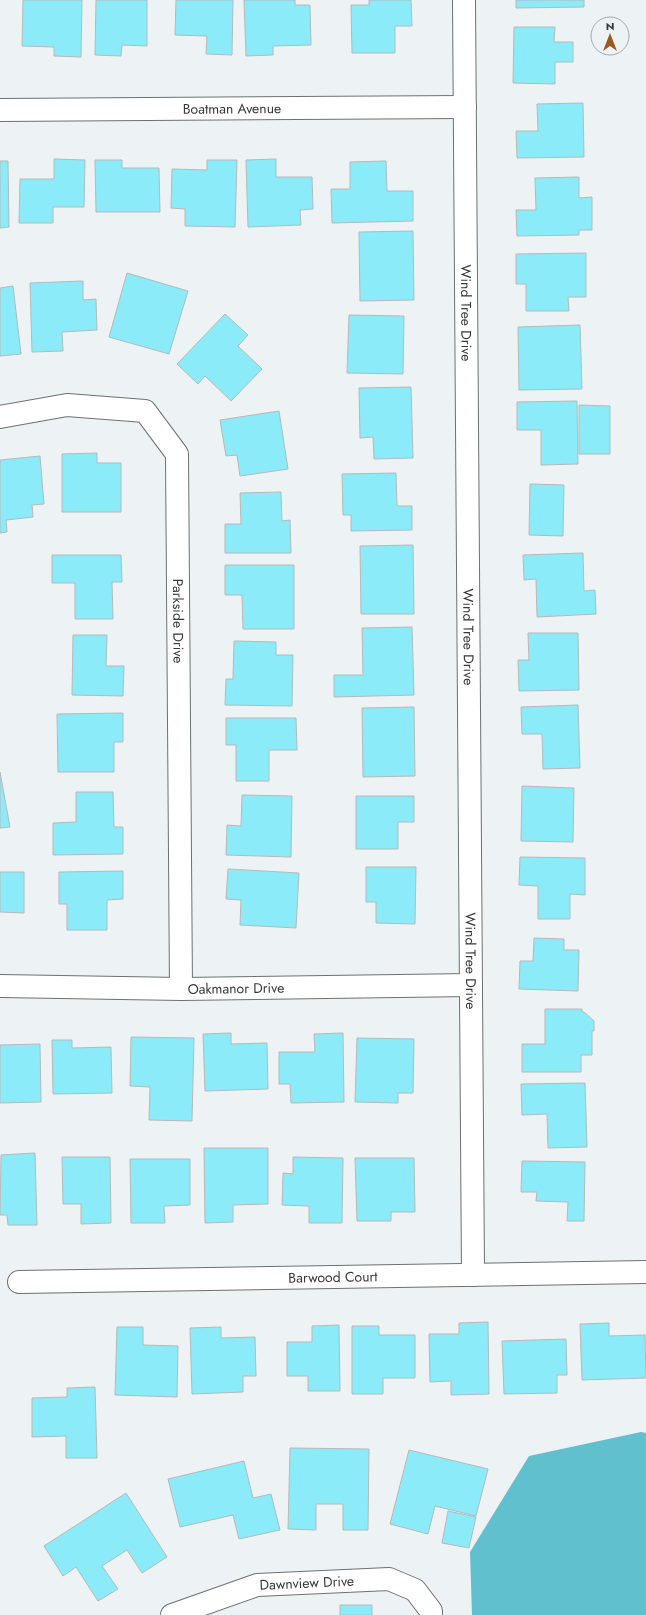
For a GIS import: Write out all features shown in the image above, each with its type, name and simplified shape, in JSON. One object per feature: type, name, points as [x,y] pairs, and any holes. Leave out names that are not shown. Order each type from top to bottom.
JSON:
[{"type":"street","name":"Wind Tree Drive","points":[[464,0],[473,1275]]},
{"type":"street","name":"Boatman Avenue","points":[[0,110],[465,107]]},
{"type":"street","name":"Parkside Drive","points":[[0,417],[67,405],[145,412],[177,454],[181,989]]},
{"type":"street","name":"Oakmanor Drive","points":[[0,986],[181,989],[471,985]]},
{"type":"street","name":"Barwood Court","points":[[19,1282],[646,1272]]},
{"type":"street","name":"Dawnview Drive","points":[[172,1615],[257,1585],[389,1579],[415,1590],[431,1610],[431,1615]]},
{"type":"shaded area","points":[[641,1432],[646,1433],[646,1615],[472,1615],[470,1552],[529,1456]]},
{"type":"building","points":[[23,0],[82,0],[81,57],[54,56],[54,47],[22,46]]},
{"type":"building","points":[[96,0],[147,0],[147,46],[122,45],[121,56],[95,55]]},
{"type":"building","points":[[176,0],[233,0],[232,55],[206,54],[207,36],[175,35]]},
{"type":"building","points":[[244,0],[295,0],[295,5],[310,5],[311,45],[273,46],[273,55],[246,56]]},
{"type":"building","points":[[369,0],[411,0],[412,26],[395,26],[395,53],[352,53],[351,5],[369,5]]},
{"type":"building","points":[[516,0],[584,0],[584,7],[516,8]]},
{"type":"building","points":[[514,27],[555,27],[554,42],[573,42],[573,62],[555,62],[555,84],[513,83]]},
{"type":"building","points":[[583,103],[584,157],[517,158],[516,131],[538,131],[537,104]]},
{"type":"building","points":[[54,159],[85,160],[84,207],[53,207],[53,223],[19,223],[20,179],[54,179]]},
{"type":"building","points":[[276,159],[276,177],[312,177],[313,209],[300,210],[301,225],[248,227],[246,160]]},
{"type":"building","points":[[95,160],[122,160],[122,168],[159,168],[160,212],[96,212]]},
{"type":"building","points":[[207,160],[237,160],[235,227],[185,226],[185,209],[171,208],[172,169],[207,170]]},
{"type":"building","points":[[0,161],[8,161],[9,227],[0,228]]},
{"type":"building","points":[[386,161],[387,191],[413,191],[413,221],[332,223],[331,189],[350,189],[350,162]]},
{"type":"building","points":[[579,177],[579,198],[592,197],[592,230],[579,230],[579,235],[517,236],[516,210],[536,210],[535,178]]},
{"type":"building","points":[[413,231],[414,300],[360,301],[359,232]]},
{"type":"building","points":[[586,253],[586,297],[568,297],[569,311],[526,311],[526,284],[516,284],[516,254]]},
{"type":"building","points":[[127,273],[188,291],[169,354],[109,337]]},
{"type":"building","points":[[83,281],[83,300],[96,299],[97,330],[62,332],[63,351],[32,352],[30,283]]},
{"type":"building","points":[[13,286],[21,354],[0,356],[0,288]]},
{"type":"building","points":[[225,314],[248,335],[238,346],[262,369],[231,401],[205,376],[198,384],[177,364]]},
{"type":"building","points":[[349,315],[404,316],[403,374],[347,373]]},
{"type":"building","points":[[580,325],[582,389],[519,390],[518,327]]},
{"type":"building","points":[[411,387],[413,458],[374,459],[373,437],[360,438],[359,388]]},
{"type":"building","points":[[577,401],[578,464],[541,465],[541,430],[517,430],[517,402]]},
{"type":"building","points":[[579,405],[610,406],[610,454],[579,454]]},
{"type":"building","points":[[279,411],[288,469],[240,476],[237,455],[226,456],[220,420]]},
{"type":"building","points":[[97,453],[97,463],[121,463],[121,512],[62,512],[62,454]]},
{"type":"building","points":[[40,456],[44,504],[32,505],[33,517],[6,520],[7,532],[0,533],[0,460]]},
{"type":"building","points":[[396,473],[397,506],[412,506],[412,530],[351,531],[351,515],[343,515],[342,474]]},
{"type":"building","points":[[530,484],[564,485],[563,536],[529,535]]},
{"type":"building","points":[[281,492],[282,521],[290,520],[291,553],[225,553],[225,524],[241,524],[240,493]]},
{"type":"building","points":[[413,545],[414,614],[361,614],[360,546]]},
{"type":"building","points":[[583,553],[584,591],[595,590],[596,614],[537,617],[536,579],[524,580],[523,555]]},
{"type":"building","points":[[52,555],[121,555],[122,582],[112,582],[113,619],[75,619],[75,583],[52,583]]},
{"type":"building","points":[[225,565],[294,565],[294,629],[243,629],[242,595],[225,595]]},
{"type":"building","points":[[412,627],[414,695],[334,697],[334,675],[363,675],[362,628]]},
{"type":"building","points":[[528,633],[578,633],[579,690],[519,691],[518,660],[529,660]]},
{"type":"building","points":[[73,635],[107,635],[106,666],[124,666],[123,696],[72,695]]},
{"type":"building","points":[[234,641],[276,642],[276,655],[293,655],[292,706],[225,705],[226,679],[233,679]]},
{"type":"building","points":[[578,705],[580,768],[543,769],[542,734],[522,734],[521,707]]},
{"type":"building","points":[[414,707],[415,776],[363,777],[362,708]]},
{"type":"building","points":[[123,713],[123,742],[114,742],[114,772],[58,772],[57,714]]},
{"type":"building","points":[[226,718],[296,718],[297,750],[269,750],[269,781],[236,781],[236,745],[226,745]]},
{"type":"building","points":[[0,772],[10,827],[0,828]]},
{"type":"building","points":[[522,786],[574,788],[573,842],[521,841]]},
{"type":"building","points":[[76,792],[113,792],[114,827],[123,827],[123,854],[53,855],[53,823],[76,822]]},
{"type":"building","points":[[242,795],[292,796],[291,857],[226,855],[227,825],[241,826]]},
{"type":"building","points":[[356,796],[414,796],[414,822],[398,822],[398,849],[356,849]]},
{"type":"building","points":[[520,857],[585,858],[585,895],[570,894],[570,919],[538,919],[538,886],[519,885]]},
{"type":"building","points":[[366,867],[416,867],[415,924],[376,923],[376,902],[366,902]]},
{"type":"building","points":[[228,869],[299,873],[296,928],[240,925],[241,900],[226,899]]},
{"type":"building","points":[[123,871],[123,899],[107,900],[107,930],[67,930],[67,904],[59,904],[59,872]]},
{"type":"building","points":[[0,872],[24,872],[24,913],[0,912]]},
{"type":"building","points":[[534,938],[564,939],[564,950],[579,950],[578,991],[519,989],[520,961],[533,961]]},
{"type":"building","points":[[545,1009],[582,1009],[582,1012],[594,1021],[594,1031],[592,1031],[592,1055],[581,1055],[581,1072],[522,1072],[522,1044],[545,1044]]},
{"type":"building","points":[[231,1033],[231,1044],[267,1043],[268,1089],[205,1091],[203,1034]]},
{"type":"building","points":[[343,1033],[344,1102],[291,1103],[290,1084],[279,1084],[279,1052],[315,1052],[314,1034]]},
{"type":"building","points":[[131,1037],[194,1038],[192,1121],[149,1120],[150,1087],[130,1086]]},
{"type":"building","points":[[357,1038],[414,1039],[413,1093],[398,1093],[398,1103],[355,1102]]},
{"type":"building","points":[[52,1040],[72,1040],[72,1048],[111,1047],[112,1093],[53,1094]]},
{"type":"building","points":[[40,1044],[41,1102],[0,1103],[0,1045]]},
{"type":"building","points":[[585,1083],[587,1147],[548,1148],[547,1114],[522,1115],[521,1084]]},
{"type":"building","points":[[204,1148],[268,1148],[268,1204],[233,1205],[233,1222],[205,1223]]},
{"type":"building","points":[[35,1153],[37,1225],[8,1225],[7,1215],[0,1215],[1,1155]]},
{"type":"building","points":[[62,1157],[110,1157],[111,1223],[81,1224],[81,1204],[63,1204]]},
{"type":"building","points":[[293,1157],[343,1158],[342,1223],[309,1223],[309,1206],[282,1205],[283,1173],[293,1174]]},
{"type":"building","points":[[355,1158],[414,1158],[415,1212],[391,1212],[391,1221],[357,1221]]},
{"type":"building","points":[[130,1159],[190,1159],[190,1205],[164,1206],[165,1223],[131,1223]]},
{"type":"building","points":[[522,1161],[585,1162],[584,1221],[567,1221],[568,1202],[536,1201],[537,1192],[521,1192]]},
{"type":"building","points":[[488,1322],[489,1394],[451,1395],[451,1381],[430,1382],[429,1334],[459,1334],[459,1323]]},
{"type":"building","points":[[609,1323],[609,1336],[645,1335],[646,1378],[582,1380],[580,1324]]},
{"type":"building","points":[[339,1325],[340,1391],[308,1391],[308,1376],[287,1376],[287,1342],[312,1342],[312,1326]]},
{"type":"building","points":[[352,1326],[379,1326],[379,1335],[415,1335],[415,1378],[383,1378],[383,1394],[352,1394]]},
{"type":"building","points":[[117,1327],[143,1327],[143,1345],[178,1346],[177,1397],[115,1395]]},
{"type":"building","points":[[221,1327],[221,1338],[255,1337],[256,1376],[243,1376],[243,1392],[192,1394],[190,1328]]},
{"type":"building","points":[[566,1339],[567,1375],[557,1375],[557,1393],[504,1394],[502,1341]]},
{"type":"building","points":[[95,1387],[97,1458],[66,1458],[66,1436],[32,1437],[32,1398],[67,1397],[67,1388]]},
{"type":"building","points":[[290,1448],[369,1449],[368,1530],[343,1530],[343,1504],[316,1504],[316,1530],[288,1529]]},
{"type":"building","points":[[409,1450],[488,1469],[476,1516],[435,1506],[428,1534],[390,1524]]},
{"type":"building","points":[[244,1461],[253,1498],[271,1494],[280,1530],[239,1539],[233,1515],[180,1527],[168,1479]]},
{"type":"building","points":[[126,1493],[167,1557],[142,1573],[127,1550],[102,1566],[118,1589],[98,1601],[76,1567],[63,1576],[44,1546]]},
{"type":"building","points":[[448,1511],[476,1517],[469,1548],[442,1543]]},
{"type":"building","points":[[340,1605],[372,1605],[372,1615],[340,1615]]}]
